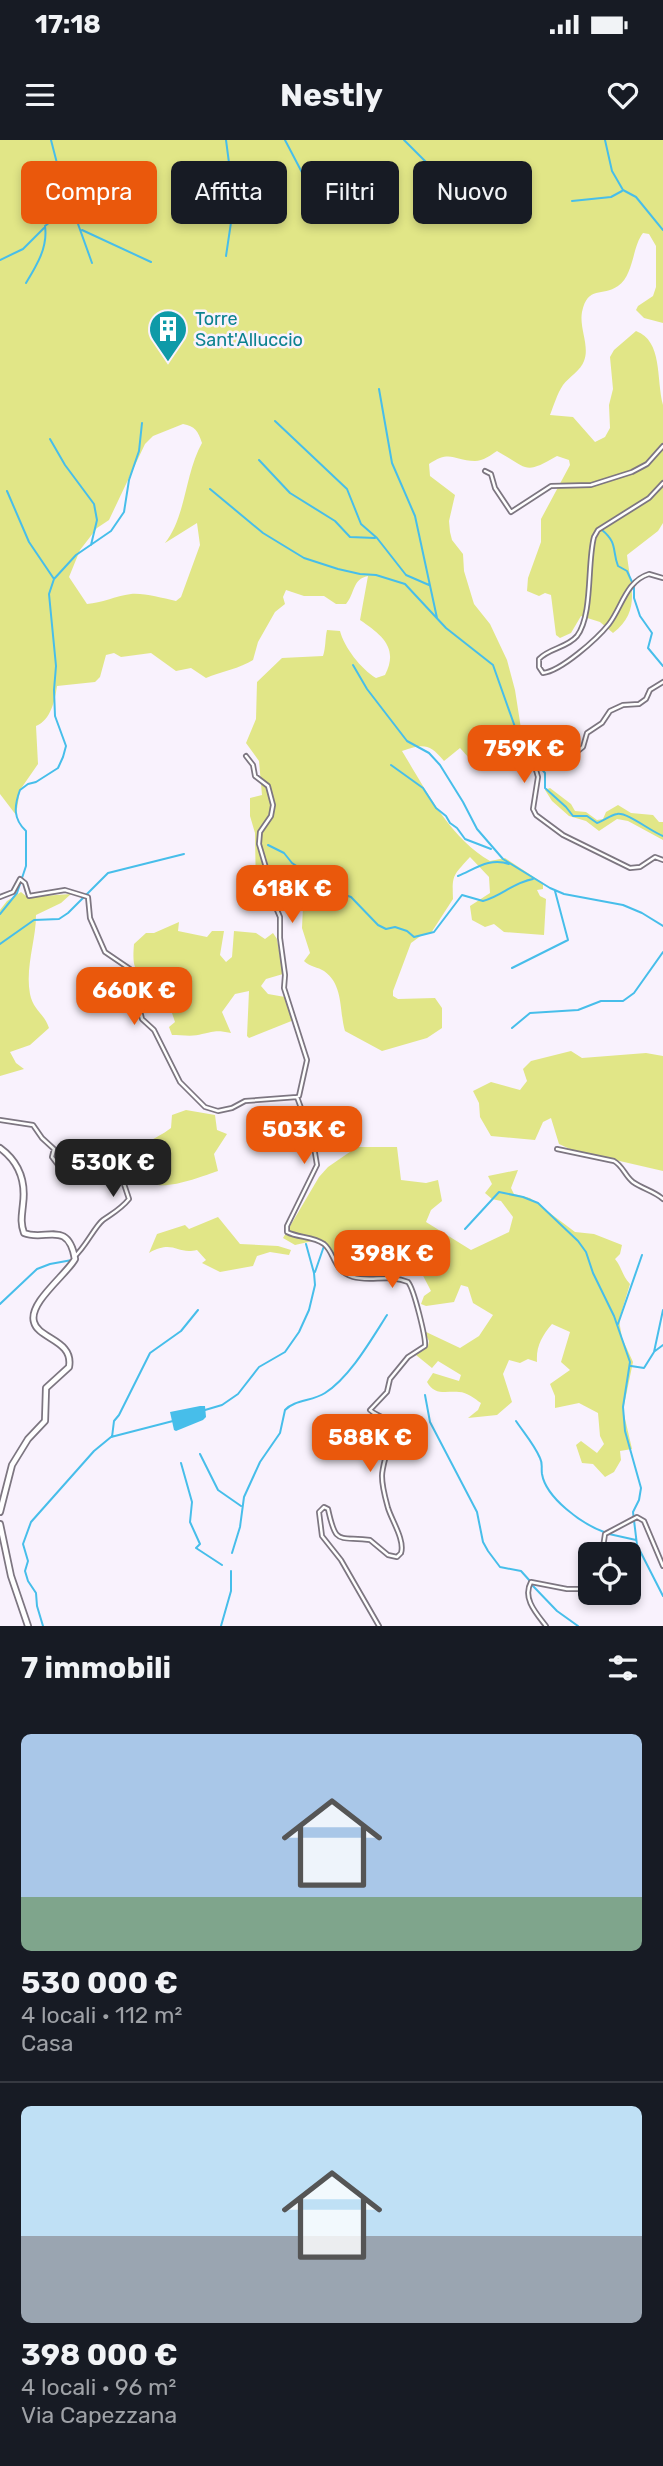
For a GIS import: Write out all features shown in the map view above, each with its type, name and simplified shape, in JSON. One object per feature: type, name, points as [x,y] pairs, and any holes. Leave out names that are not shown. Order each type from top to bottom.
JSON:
[{"type":"street","points":[[485,471],[491,474],[495,488],[511,512],[551,486],[584,486],[632,472],[647,464],[663,446]]},
{"type":"street","points":[[663,483],[649,498],[598,530],[594,537],[582,628],[570,642],[543,655],[539,660],[539,667],[544,673],[551,673],[603,631],[635,582],[649,574],[663,578]]},
{"type":"street","points":[[663,682],[650,690],[646,699],[639,704],[623,705],[610,710],[602,723],[587,733],[583,747],[578,751],[549,762],[535,763],[538,777],[533,809],[536,815],[563,835],[630,868],[640,867],[655,856],[663,860]]},
{"type":"street","points":[[246,756],[253,765],[255,776],[268,786],[273,805],[271,816],[260,832],[259,845],[267,871],[266,884],[281,917],[279,931],[285,975],[284,988],[307,1060],[298,1097],[313,1141],[317,1165],[287,1226],[288,1232],[312,1238],[325,1245],[335,1264],[354,1278],[394,1278],[408,1282],[415,1297],[420,1327],[426,1341],[425,1346],[408,1357],[390,1378],[387,1392],[370,1410],[382,1417],[387,1427],[390,1445],[383,1465],[382,1488],[390,1517],[402,1542],[401,1553],[394,1557],[370,1540],[340,1538],[332,1528],[328,1508],[324,1507],[319,1512],[322,1536],[341,1560],[379,1626]]},
{"type":"street","points":[[0,897],[13,892],[20,879],[25,883],[29,896],[65,890],[88,897],[90,918],[105,953],[130,969],[142,1018],[153,1030],[180,1082],[205,1107],[218,1111],[245,1101],[298,1097]]},
{"type":"street","points":[[0,1120],[33,1125],[54,1149],[52,1157],[58,1165],[83,1161],[103,1168],[119,1169],[130,1199],[118,1211],[101,1221],[74,1257]]},
{"type":"street","points":[[0,1148],[20,1172],[24,1192],[21,1220],[24,1233],[35,1236],[58,1234],[71,1247],[74,1257],[73,1263],[49,1290],[34,1315],[36,1327],[57,1341],[69,1355],[69,1367],[46,1388],[45,1421],[28,1439],[12,1465],[0,1512]]},
{"type":"street","points":[[557,1149],[614,1161],[621,1165],[633,1182],[657,1193],[663,1199]]},
{"type":"street","points":[[604,1542],[605,1534],[634,1518],[644,1521],[663,1566]]},
{"type":"street","points":[[0,1524],[11,1576],[28,1626]]},
{"type":"street","points":[[546,1626],[530,1603],[528,1591],[531,1582],[578,1589]]},
{"type":"green space","points":[[0,140],[663,140],[663,323],[644,318],[636,310],[653,296],[656,287],[656,246],[649,234],[643,233],[623,281],[612,289],[588,298],[581,318],[586,355],[580,367],[563,385],[550,415],[573,417],[595,442],[605,437],[610,428],[609,405],[613,389],[610,357],[614,350],[636,331],[651,343],[657,362],[663,405],[663,523],[658,531],[627,555],[632,597],[628,616],[622,625],[613,633],[600,622],[581,616],[571,633],[560,638],[556,635],[551,595],[545,593],[539,596],[527,591],[528,578],[541,542],[541,519],[570,465],[569,460],[557,456],[532,468],[521,466],[497,451],[478,461],[448,456],[429,464],[430,476],[455,495],[449,521],[452,540],[463,554],[464,571],[474,604],[490,624],[507,660],[522,735],[519,751],[514,754],[494,751],[469,758],[460,748],[444,761],[430,748],[415,747],[402,751],[440,812],[462,839],[490,861],[505,858],[543,883],[543,889],[537,890],[540,896],[546,899],[544,935],[504,932],[494,924],[485,927],[472,920],[470,906],[490,893],[489,877],[470,857],[455,876],[453,899],[431,933],[422,935],[411,943],[393,991],[393,996],[398,999],[435,998],[442,1008],[442,1028],[427,1038],[382,1051],[345,1031],[335,983],[324,971],[304,961],[310,953],[302,928],[303,906],[299,903],[259,901],[256,897],[255,833],[250,816],[250,798],[262,795],[259,761],[246,743],[256,719],[257,682],[282,658],[323,656],[327,630],[340,631],[349,651],[370,674],[376,678],[385,675],[390,657],[386,643],[360,620],[368,576],[359,580],[346,604],[336,604],[324,596],[304,596],[286,590],[283,597],[285,604],[275,612],[258,642],[253,660],[243,665],[206,678],[191,668],[176,671],[151,653],[121,657],[114,653],[106,655],[100,677],[95,682],[57,686],[49,714],[36,726],[38,764],[20,790],[16,815],[0,794]],"holes":[[[183,424],[196,430],[202,443],[177,521],[165,543],[197,523],[200,545],[181,597],[176,601],[131,594],[87,604],[69,577],[80,550],[97,528],[109,520],[145,444],[153,436]]]},
{"type":"green space","points":[[550,788],[571,804],[575,811],[586,812],[597,820],[603,819],[606,812],[618,805],[631,813],[653,815],[659,822],[663,822],[663,840],[628,821],[617,819],[599,831],[586,821],[569,816],[552,801],[545,790]]},
{"type":"green space","points":[[21,892],[27,897],[71,894],[61,903],[36,915],[30,964],[30,994],[49,1028],[30,1045],[10,1052],[16,1063],[24,1069],[0,1076],[0,910],[7,901]]},
{"type":"green space","points":[[179,922],[178,931],[207,937],[212,931],[224,931],[220,955],[226,962],[232,957],[234,931],[256,933],[265,939],[273,933],[277,939],[283,974],[266,979],[261,986],[268,994],[285,997],[294,1020],[249,1038],[249,991],[235,994],[222,1012],[231,1033],[216,1031],[172,1035],[169,1027],[175,1022],[171,1010],[158,1006],[153,989],[135,968],[133,955],[134,944],[146,933],[154,933]]},
{"type":"green space","points":[[571,1051],[582,1058],[646,1053],[663,1056],[663,1171],[572,1150],[559,1144],[551,1118],[543,1122],[535,1140],[491,1136],[480,1117],[479,1103],[473,1091],[491,1082],[520,1090],[527,1081],[523,1069],[531,1061]]},
{"type":"green space","points":[[186,1110],[215,1115],[217,1130],[227,1134],[214,1154],[218,1171],[175,1184],[152,1183],[132,1164],[135,1157],[142,1146],[171,1128],[172,1115]]},
{"type":"green space","points":[[357,1147],[397,1147],[401,1180],[426,1183],[438,1180],[442,1201],[431,1210],[426,1222],[471,1250],[509,1232],[513,1217],[501,1201],[492,1199],[485,1193],[492,1184],[488,1176],[518,1170],[511,1188],[514,1194],[530,1198],[575,1232],[594,1234],[622,1245],[620,1254],[615,1259],[630,1284],[619,1320],[622,1338],[633,1362],[623,1410],[632,1449],[620,1451],[621,1460],[614,1472],[605,1477],[593,1464],[582,1463],[576,1445],[581,1441],[597,1453],[604,1444],[600,1436],[598,1413],[579,1403],[555,1408],[555,1396],[550,1384],[570,1370],[561,1362],[570,1332],[552,1324],[540,1342],[537,1362],[528,1359],[520,1363],[509,1360],[503,1374],[512,1402],[497,1415],[468,1418],[478,1410],[481,1403],[462,1392],[437,1391],[427,1382],[433,1373],[459,1381],[461,1375],[438,1361],[432,1368],[416,1355],[428,1346],[429,1341],[424,1331],[460,1348],[479,1336],[493,1315],[473,1303],[468,1287],[461,1285],[454,1302],[426,1306],[421,1304],[424,1296],[431,1291],[418,1266],[402,1261],[396,1276],[362,1277],[346,1270],[327,1243],[317,1240],[295,1245],[283,1238],[319,1177],[328,1167]]},
{"type":"green space","points":[[218,1217],[240,1244],[278,1246],[291,1250],[289,1255],[270,1252],[257,1256],[253,1266],[220,1272],[202,1263],[206,1260],[197,1250],[184,1251],[164,1247],[149,1253],[157,1234],[185,1225],[189,1229]]},
{"type":"water","points":[[205,1406],[206,1417],[203,1420],[174,1430],[170,1412]]},
{"type":"waterway","points":[[51,140],[59,171],[92,263]]},
{"type":"waterway","points":[[226,140],[229,161]]},
{"type":"waterway","points":[[285,140],[301,171]]},
{"type":"waterway","points":[[404,140],[425,161]]},
{"type":"waterway","points":[[605,140],[612,171],[623,190],[636,197],[663,230]]},
{"type":"waterway","points":[[572,201],[611,197],[622,191]]},
{"type":"waterway","points":[[26,283],[38,263],[48,224]]},
{"type":"waterway","points":[[226,256],[231,224]]},
{"type":"waterway","points":[[0,260],[23,249],[44,228]]},
{"type":"waterway","points":[[82,230],[151,262]]},
{"type":"waterway","points":[[379,389],[392,463],[415,516],[437,618]]},
{"type":"waterway","points":[[275,421],[347,489],[361,524],[377,538],[406,575],[429,585]]},
{"type":"waterway","points":[[0,914],[17,893],[26,866],[26,831],[16,812],[20,790],[58,768],[66,746],[55,716],[56,666],[49,594],[54,579],[76,555],[111,531],[124,512],[129,480],[139,451],[142,423]]},
{"type":"waterway","points":[[50,439],[65,465],[94,504],[97,520],[91,545]]},
{"type":"waterway","points":[[259,460],[290,493],[335,521],[350,537],[375,538]]},
{"type":"waterway","points":[[210,489],[263,533],[304,558],[338,569],[376,575],[405,584],[446,628],[493,665],[521,744],[545,773],[545,788],[573,816],[587,816],[597,823],[621,814],[663,836]]},
{"type":"waterway","points":[[7,491],[29,542],[54,579]]},
{"type":"waterway","points":[[602,530],[613,543],[618,566],[627,571],[632,582]]},
{"type":"waterway","points":[[634,587],[634,598],[640,616],[652,633],[648,648],[663,666]]},
{"type":"waterway","points":[[353,665],[367,689],[407,741],[429,753],[440,765],[477,829],[503,859],[564,894],[623,905],[663,926]]},
{"type":"waterway","points":[[391,765],[423,788],[436,808],[465,839],[491,849]]},
{"type":"waterway","points":[[268,845],[284,853],[292,863],[310,875],[322,879],[331,890],[351,897],[378,925],[386,929],[395,927],[414,937],[434,932],[462,895],[483,901],[533,879]]},
{"type":"waterway","points":[[0,944],[34,920],[59,919],[108,873],[184,854]]},
{"type":"waterway","points":[[458,876],[489,863],[509,864]]},
{"type":"waterway","points":[[512,968],[568,940],[555,891]]},
{"type":"waterway","points":[[512,1028],[530,1013],[578,1010],[601,1001],[623,1001],[634,993],[663,952]]},
{"type":"waterway","points":[[465,1229],[499,1192],[538,1203],[586,1252],[614,1316],[630,1362],[623,1407],[625,1431],[641,1488],[633,1512],[637,1545],[663,1596]]},
{"type":"waterway","points":[[205,1410],[222,1405],[238,1394],[259,1367],[285,1352],[299,1332],[309,1310],[315,1285],[306,1244]]},
{"type":"waterway","points":[[315,1272],[324,1246]]},
{"type":"waterway","points":[[618,1324],[642,1255]]},
{"type":"waterway","points":[[0,1304],[37,1269],[72,1260]]},
{"type":"waterway","points":[[112,1437],[114,1421],[150,1353],[181,1331],[198,1310]]},
{"type":"waterway","points":[[631,1366],[644,1368],[654,1352],[663,1310]]},
{"type":"waterway","points":[[232,1553],[240,1527],[244,1497],[260,1462],[280,1433],[285,1410],[293,1404],[320,1396],[343,1378],[387,1315]]},
{"type":"waterway","points":[[655,1351],[663,1345]]},
{"type":"waterway","points":[[425,1395],[430,1422],[477,1512],[483,1542],[488,1551],[500,1567],[521,1571],[530,1581]]},
{"type":"waterway","points":[[43,1626],[36,1593],[25,1571],[28,1561],[23,1544],[31,1522],[94,1451],[111,1437],[173,1421]]},
{"type":"waterway","points":[[516,1421],[538,1453],[542,1474],[550,1492],[566,1509],[604,1532]]},
{"type":"waterway","points":[[200,1454],[218,1490],[241,1506]]},
{"type":"waterway","points":[[181,1463],[192,1502],[190,1522],[200,1544],[196,1548],[222,1565]]},
{"type":"waterway","points":[[609,1534],[636,1540]]},
{"type":"waterway","points":[[221,1626],[231,1591],[231,1571]]},
{"type":"waterway","points":[[533,1586],[557,1611],[578,1626]]},
{"type":"place","name":"Torre Sant'Alluccio","points":[[168,363]]}]
